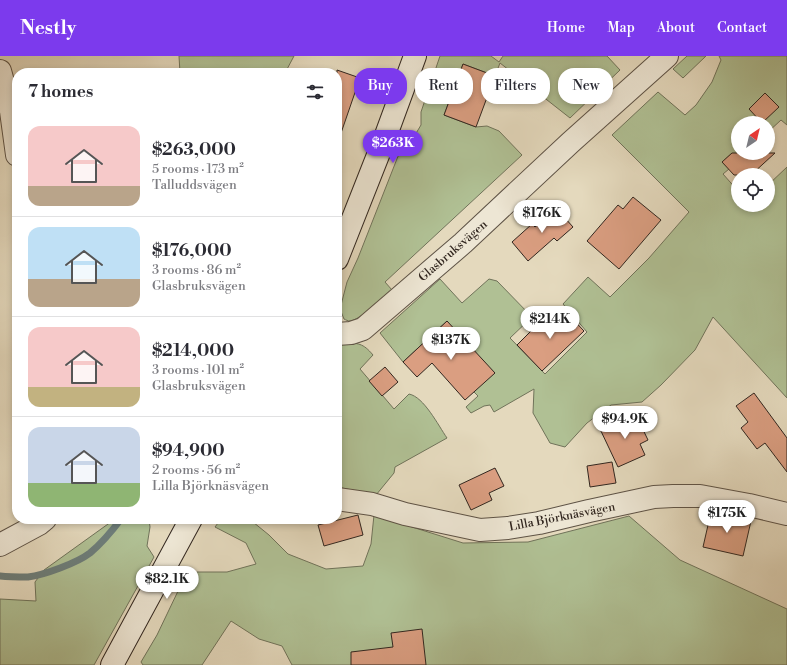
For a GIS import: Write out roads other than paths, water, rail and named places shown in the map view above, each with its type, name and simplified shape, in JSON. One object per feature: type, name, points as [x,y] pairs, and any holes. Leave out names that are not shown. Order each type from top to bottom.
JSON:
[{"type":"street","points":[[342,246],[386,135],[414,56]]},
{"type":"street","name":"Glasbruksvägen","points":[[342,334],[351,333],[363,329],[463,243],[565,147],[667,56]]},
{"type":"street","points":[[0,71],[12,118]]},
{"type":"street","name":"Lilla Björknäsvägen","points":[[342,500],[372,504],[405,514],[480,530],[508,528],[539,523],[650,498],[673,496],[700,496],[787,514]]},
{"type":"street","points":[[0,545],[39,524]]},
{"type":"street","points":[[112,665],[188,524]]},
{"type":"waterway","points":[[0,576],[35,576],[77,561],[99,545],[117,524]]}]
